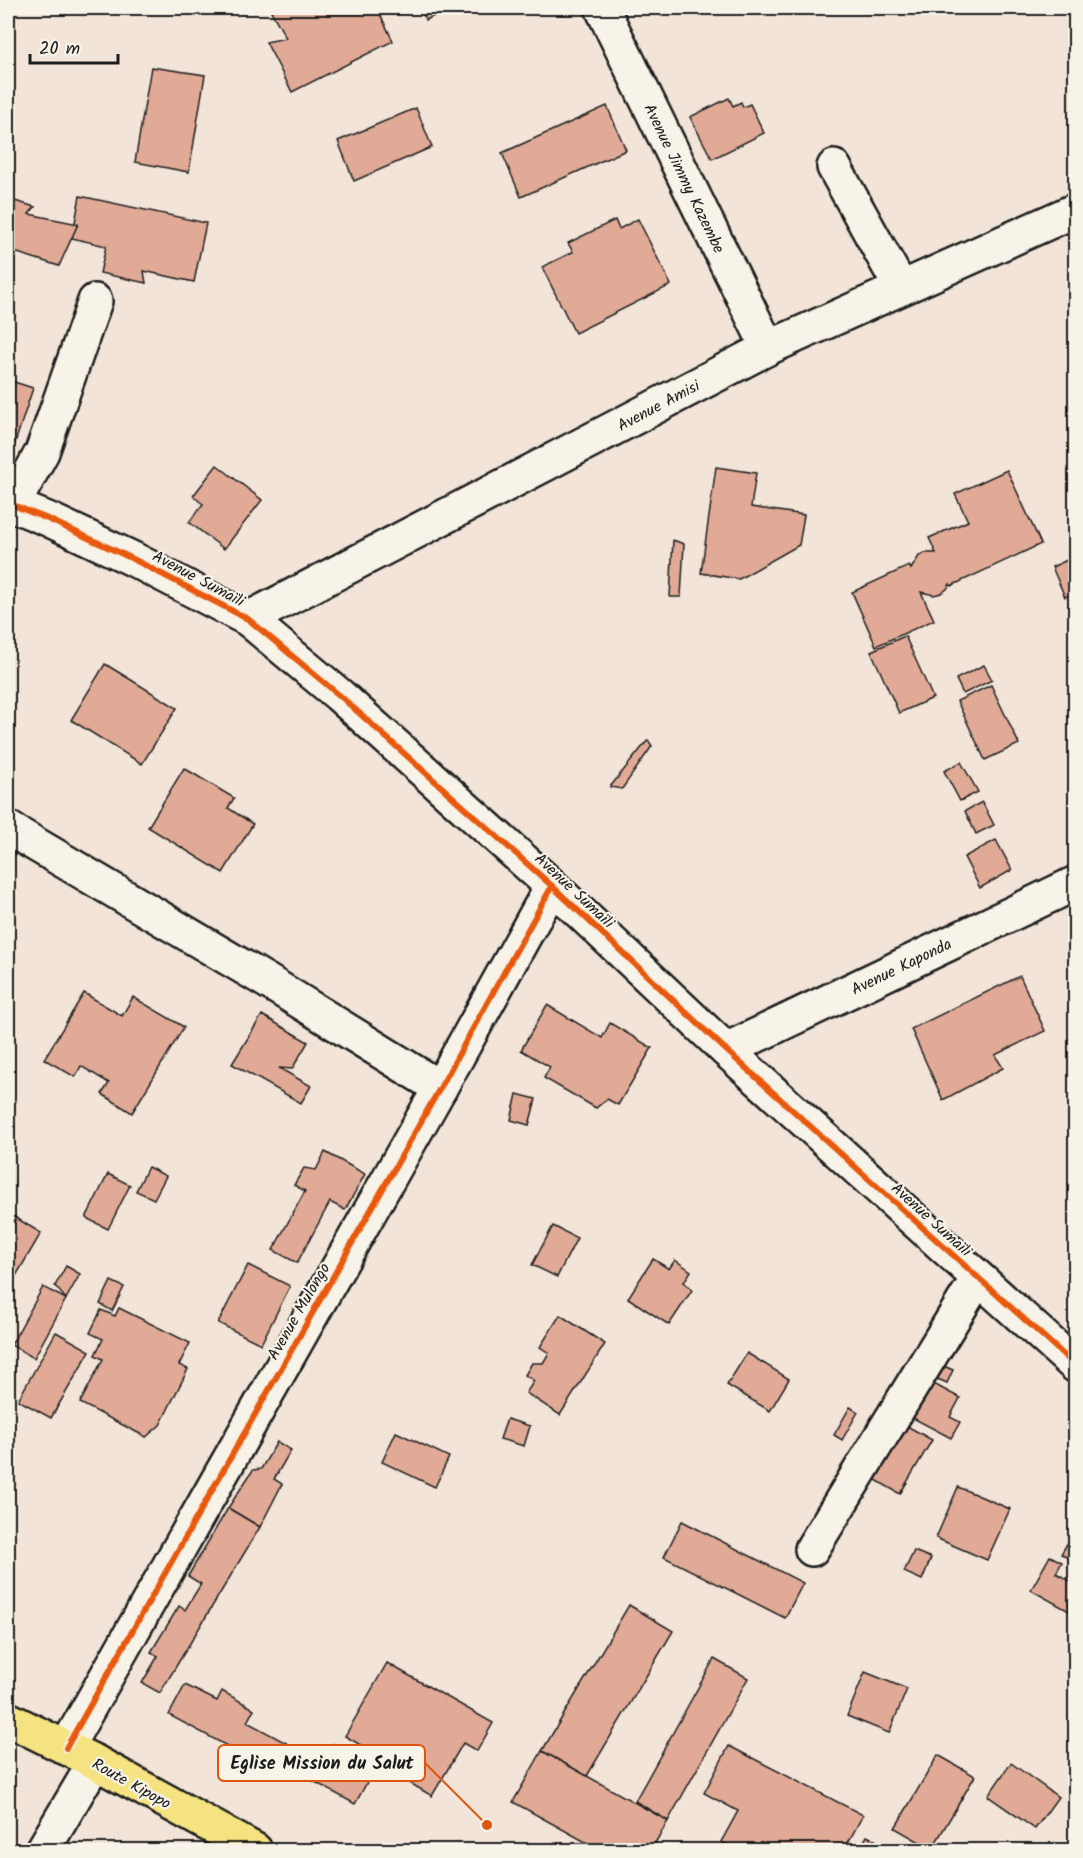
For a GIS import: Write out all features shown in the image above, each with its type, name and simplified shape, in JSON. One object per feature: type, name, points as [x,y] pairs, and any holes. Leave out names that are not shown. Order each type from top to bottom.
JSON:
[{"type":"main road","name":"Route Kipopo","points":[[8,1719],[96,1762],[255,1851]]},
{"type":"street","name":"Avenue Jimmy Kazembe","points":[[602,8],[768,348]]},
{"type":"street","points":[[834,167],[901,288]]},
{"type":"street","name":"Avenue Amisi","points":[[249,619],[768,348],[1076,210]]},
{"type":"street","points":[[10,504],[42,452],[95,300]]},
{"type":"street","name":"Avenue Sumaïli","points":[[10,504],[133,559],[249,619],[323,681],[552,886],[726,1050],[1076,1366]]},
{"type":"street","points":[[8,828],[267,981],[440,1088]]},
{"type":"street","name":"Avenue Kaponda","points":[[726,1050],[1076,883]]},
{"type":"street","name":"Avenue Mulongo","points":[[66,1748],[552,886]]},
{"type":"street","points":[[812,1549],[978,1278]]},
{"type":"street","points":[[43,1851],[96,1762]]},
{"type":"building","points":[[277,8],[377,8],[393,41],[292,92],[266,42],[286,38],[271,11]]},
{"type":"building","points":[[420,8],[450,8],[426,20]]},
{"type":"building","points":[[151,67],[205,75],[189,172],[135,162]]},
{"type":"building","points":[[729,98],[733,106],[741,102],[743,107],[750,104],[764,133],[712,159],[690,117]]},
{"type":"building","points":[[607,106],[626,150],[521,197],[502,153]]},
{"type":"building","points":[[416,108],[432,147],[354,181],[338,141]]},
{"type":"building","points":[[80,196],[206,223],[194,282],[144,271],[146,283],[100,273],[106,246],[72,238]]},
{"type":"building","points":[[8,199],[35,207],[29,214],[78,224],[59,266],[8,250]]},
{"type":"building","points":[[638,219],[671,285],[575,333],[542,267],[573,252],[568,243],[615,220],[619,229]]},
{"type":"building","points":[[8,380],[33,388],[10,458],[8,457]]},
{"type":"building","points":[[217,465],[262,500],[224,549],[189,522],[203,504],[193,496]]},
{"type":"building","points":[[716,467],[756,473],[751,507],[804,515],[799,545],[739,579],[701,573]]},
{"type":"building","points":[[1007,470],[1041,544],[951,586],[950,584],[941,593],[934,595],[921,592],[934,620],[876,646],[852,592],[909,566],[911,569],[919,556],[925,553],[936,553],[929,538],[968,521],[955,494]]},
{"type":"building","points":[[673,540],[684,544],[681,597],[670,597]]},
{"type":"building","points":[[1076,556],[1076,592],[1065,597],[1052,567]]},
{"type":"building","points":[[905,636],[933,698],[899,713],[871,651]]},
{"type":"building","points":[[105,664],[177,708],[142,764],[71,720]]},
{"type":"building","points":[[984,665],[992,680],[963,694],[956,679]]},
{"type":"building","points":[[991,685],[1019,744],[985,760],[957,701]]},
{"type":"building","points":[[648,740],[652,746],[622,789],[610,787]]},
{"type":"building","points":[[961,762],[978,792],[960,801],[944,771]]},
{"type":"building","points":[[184,768],[234,798],[228,808],[253,824],[223,873],[148,827]]},
{"type":"building","points":[[982,802],[994,825],[976,834],[965,811]]},
{"type":"building","points":[[996,840],[1012,870],[980,888],[964,857]]},
{"type":"building","points":[[1020,976],[1045,1031],[995,1055],[1003,1068],[943,1100],[911,1029]]},
{"type":"building","points":[[84,993],[122,1016],[133,997],[184,1027],[132,1113],[102,1094],[109,1083],[81,1066],[75,1077],[44,1059]]},
{"type":"building","points":[[547,1005],[602,1038],[610,1023],[652,1048],[618,1105],[607,1099],[596,1108],[544,1078],[550,1067],[521,1050]]},
{"type":"building","points":[[262,1015],[308,1042],[292,1069],[279,1068],[311,1086],[301,1103],[232,1064]]},
{"type":"building","points":[[517,1094],[536,1099],[529,1125],[511,1120]]},
{"type":"building","points":[[325,1152],[365,1174],[345,1210],[330,1202],[297,1263],[273,1250],[305,1191],[294,1185],[304,1168],[316,1170]]},
{"type":"building","points":[[148,1167],[166,1176],[154,1199],[136,1191]]},
{"type":"building","points":[[108,1174],[130,1185],[108,1229],[86,1218]]},
{"type":"building","points":[[8,1213],[41,1233],[13,1281],[8,1278]]},
{"type":"building","points":[[553,1226],[577,1238],[557,1277],[532,1265]]},
{"type":"building","points":[[653,1259],[669,1269],[675,1260],[691,1271],[684,1282],[692,1290],[669,1325],[628,1298]]},
{"type":"building","points":[[248,1265],[290,1286],[261,1344],[218,1323]]},
{"type":"building","points":[[66,1266],[80,1274],[66,1299],[55,1286]]},
{"type":"building","points":[[111,1281],[124,1287],[112,1311],[100,1304]]},
{"type":"building","points":[[43,1287],[66,1299],[34,1358],[11,1345]]},
{"type":"building","points":[[119,1308],[190,1343],[179,1365],[188,1369],[160,1425],[146,1437],[80,1403],[103,1359],[95,1355],[103,1339],[90,1333],[101,1310],[115,1316]]},
{"type":"building","points":[[560,1315],[605,1344],[560,1415],[526,1393],[534,1381],[525,1375],[532,1363],[543,1363],[549,1353],[540,1347]]},
{"type":"building","points":[[56,1332],[90,1351],[51,1418],[18,1400]]},
{"type":"building","points":[[747,1353],[789,1379],[770,1411],[727,1385]]},
{"type":"building","points":[[939,1364],[953,1370],[947,1383],[933,1377]]},
{"type":"building","points":[[930,1382],[960,1398],[950,1417],[960,1422],[951,1438],[911,1417]]},
{"type":"building","points":[[850,1407],[858,1412],[842,1440],[834,1435]]},
{"type":"building","points":[[507,1419],[530,1426],[524,1446],[500,1439]]},
{"type":"building","points":[[900,1422],[932,1440],[900,1494],[869,1476]]},
{"type":"building","points":[[396,1432],[449,1457],[435,1487],[382,1462]]},
{"type":"building","points":[[277,1442],[291,1450],[274,1479],[282,1484],[260,1527],[228,1508],[253,1470],[261,1469]]},
{"type":"building","points":[[958,1487],[1010,1509],[987,1560],[936,1538]]},
{"type":"building","points":[[228,1508],[260,1527],[160,1693],[142,1683],[158,1656],[151,1652],[179,1606],[185,1610],[201,1584],[188,1576]]},
{"type":"building","points":[[682,1521],[803,1583],[785,1618],[664,1557]]},
{"type":"building","points":[[1076,1529],[1076,1562],[1061,1554]]},
{"type":"building","points":[[914,1551],[931,1558],[922,1580],[904,1572]]},
{"type":"building","points":[[1050,1556],[1062,1562],[1056,1573],[1076,1584],[1076,1615],[1031,1590]]},
{"type":"building","points":[[629,1605],[673,1631],[587,1776],[542,1751]]},
{"type":"building","points":[[714,1659],[748,1678],[668,1821],[635,1801]]},
{"type":"building","points":[[387,1663],[493,1723],[477,1751],[463,1743],[432,1796],[391,1772],[395,1765],[345,1736]]},
{"type":"building","points":[[865,1672],[907,1689],[889,1733],[847,1716]]},
{"type":"building","points":[[185,1685],[217,1701],[222,1691],[254,1709],[247,1722],[303,1752],[289,1779],[169,1715]]},
{"type":"building","points":[[333,1744],[375,1768],[355,1804],[313,1781]]},
{"type":"building","points":[[729,1746],[863,1815],[844,1850],[737,1850],[721,1842],[738,1811],[704,1793]]},
{"type":"building","points":[[542,1751],[668,1821],[651,1850],[600,1850],[513,1802]]},
{"type":"building","points":[[938,1755],[975,1776],[932,1849],[895,1828]]},
{"type":"building","points":[[1011,1763],[1058,1797],[1035,1829],[988,1796]]},
{"type":"building","points":[[867,1836],[894,1850],[859,1850]]},
{"type":"cycle path","points":[[8,503],[133,559],[248,619],[339,695],[552,886],[726,1050],[1076,1366]]},
{"type":"cycle path","points":[[66,1748],[552,886]]},
{"type":"place","name":"Eglise Mission du Salut","points":[[487,1825]]}]
